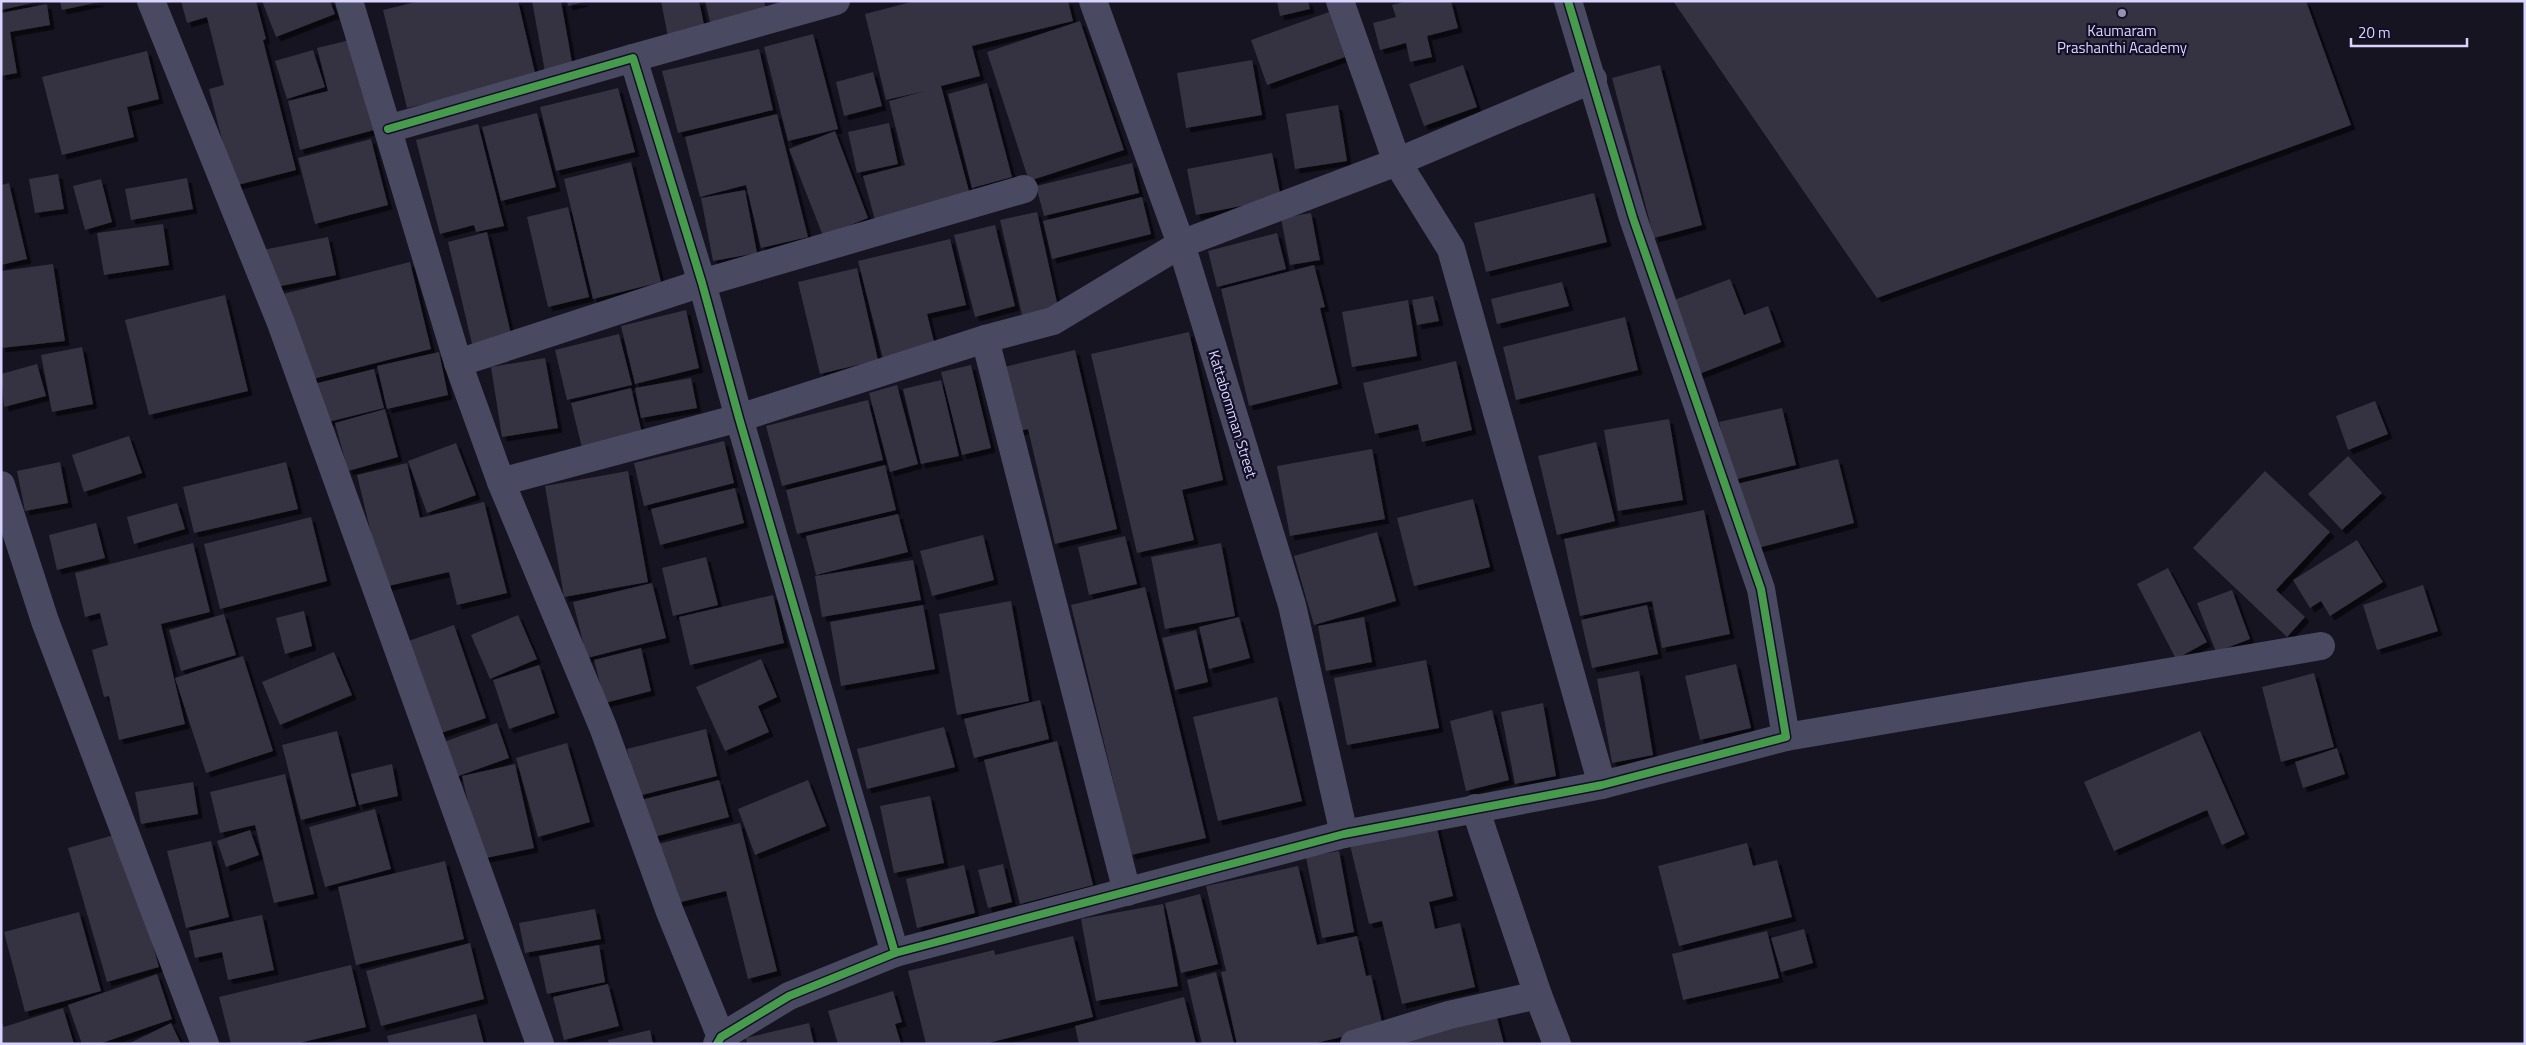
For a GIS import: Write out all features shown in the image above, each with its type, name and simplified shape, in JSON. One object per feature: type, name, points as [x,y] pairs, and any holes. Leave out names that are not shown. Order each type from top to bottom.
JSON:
[{"type":"street","points":[[152,1],[281,324],[540,1044]]},
{"type":"street","points":[[349,1],[458,363],[501,482],[603,727],[719,1040],[789,996],[895,953],[1344,834],[1602,785],[1786,737],[2322,646]]},
{"type":"street","points":[[388,129],[836,1]]},
{"type":"street","name":"Kattabomman Street","points":[[1093,1],[1181,244],[1292,605],[1344,834]]},
{"type":"street","points":[[1340,1],[1397,162],[1452,249],[1602,785]]},
{"type":"street","points":[[1568,1],[1593,79],[1633,218],[1761,589],[1786,737]]},
{"type":"street","points":[[633,58],[702,283],[739,418],[895,953]]},
{"type":"street","points":[[501,482],[739,418],[985,339],[1053,321],[1181,244],[1397,162],[1593,79]]},
{"type":"street","points":[[458,363],[702,283],[1024,189]]},
{"type":"street","points":[[985,339],[1127,892]]},
{"type":"street","points":[[1,485],[45,621],[205,1044]]},
{"type":"street","points":[[1475,808],[1538,995],[1557,1044]]},
{"type":"street","points":[[1354,1044],[1449,1015],[1538,995]]},
{"type":"building","points":[[1,1],[37,1],[37,2],[1,10]]},
{"type":"building","points":[[60,1],[99,1],[100,2],[62,10]]},
{"type":"building","points":[[181,1],[256,1],[266,39],[263,40],[296,170],[234,186],[209,89],[224,85],[207,17],[187,23]]},
{"type":"building","points":[[262,1],[330,1],[335,14],[276,37]]},
{"type":"building","points":[[420,1],[518,1],[536,77],[407,108],[383,10]]},
{"type":"building","points":[[532,1],[561,1],[573,68],[545,72]]},
{"type":"building","points":[[567,1],[584,1],[584,2],[568,6]]},
{"type":"building","points":[[661,1],[699,1],[705,29],[668,37]]},
{"type":"building","points":[[705,1],[764,1],[767,12],[711,26]]},
{"type":"building","points":[[915,1],[1068,1],[1073,21],[972,46],[980,76],[941,86],[970,195],[875,220],[863,176],[905,165],[889,101],[925,91],[886,100],[865,14]]},
{"type":"building","points":[[1277,1],[1308,1],[1310,9],[1280,16]]},
{"type":"building","points":[[1408,1],[1451,1],[1458,28],[1427,36],[1432,57],[1410,62],[1406,43],[1380,50],[1373,23],[1396,17],[1392,5]]},
{"type":"building","name":"Kaumaram Prashanthi Academy","points":[[1673,1],[2306,1],[2351,125],[1877,298]]},
{"type":"building","points":[[47,4],[50,25],[10,32],[17,73],[1,76],[1,13]]},
{"type":"building","points":[[1329,12],[1345,57],[1267,85],[1251,40]]},
{"type":"building","points":[[1080,21],[1124,150],[1029,181],[987,52]]},
{"type":"building","points":[[813,34],[838,129],[788,141],[764,47]]},
{"type":"building","points":[[350,40],[374,130],[300,150],[288,101],[328,91],[317,48]]},
{"type":"building","points":[[759,49],[773,110],[678,133],[662,71]]},
{"type":"building","points":[[313,50],[325,87],[287,99],[275,61]]},
{"type":"building","points":[[147,51],[159,99],[127,107],[134,137],[62,155],[42,77]]},
{"type":"building","points":[[1252,60],[1262,115],[1186,128],[1177,73]]},
{"type":"building","points":[[1463,65],[1477,107],[1424,126],[1409,84]]},
{"type":"building","points":[[1660,65],[1702,225],[1654,238],[1612,78]]},
{"type":"building","points":[[873,72],[882,106],[844,116],[836,82]]},
{"type":"building","points":[[987,83],[1012,177],[972,188],[948,94]]},
{"type":"building","points":[[618,88],[635,152],[556,171],[540,107]]},
{"type":"building","points":[[1338,105],[1347,161],[1295,169],[1286,114]]},
{"type":"building","points":[[537,113],[556,187],[501,201],[482,127]]},
{"type":"building","points":[[777,114],[808,237],[761,248],[746,185],[700,197],[685,137]]},
{"type":"building","points":[[889,123],[898,164],[857,173],[848,132]]},
{"type":"building","points":[[478,124],[504,226],[476,232],[474,225],[440,234],[416,140]]},
{"type":"building","points":[[835,131],[868,218],[823,236],[789,149]]},
{"type":"building","points":[[371,139],[388,205],[315,224],[298,158]]},
{"type":"building","points":[[1272,153],[1281,198],[1196,215],[1187,169]]},
{"type":"building","points":[[631,162],[661,282],[593,299],[564,179]]},
{"type":"building","points":[[1132,163],[1139,193],[1044,216],[1036,186]]},
{"type":"building","points":[[58,174],[64,209],[35,213],[29,179]]},
{"type":"building","points":[[187,178],[193,209],[131,220],[125,189]]},
{"type":"building","points":[[101,179],[112,222],[85,230],[73,186]]},
{"type":"building","points":[[9,183],[27,259],[1,265],[1,185]]},
{"type":"building","points":[[745,190],[757,253],[713,261],[701,198]]},
{"type":"building","points":[[1594,193],[1607,242],[1486,272],[1474,223]]},
{"type":"building","points":[[1142,197],[1151,234],[1052,259],[1043,221]]},
{"type":"building","points":[[568,207],[589,297],[548,307],[527,217]]},
{"type":"building","points":[[1037,212],[1058,307],[1022,315],[1000,220]]},
{"type":"building","points":[[1311,213],[1320,260],[1290,265],[1281,218]]},
{"type":"building","points":[[163,224],[169,265],[104,275],[97,233]]},
{"type":"building","points":[[995,225],[1015,306],[975,317],[954,235]]},
{"type":"building","points":[[487,232],[511,334],[472,344],[448,242]]},
{"type":"building","points":[[1277,233],[1286,269],[1217,287],[1208,251]]},
{"type":"building","points":[[328,237],[336,275],[271,288],[263,250]]},
{"type":"building","points":[[950,239],[966,305],[927,314],[935,346],[883,359],[858,261]]},
{"type":"building","points":[[410,262],[431,349],[305,381],[283,294]]},
{"type":"building","points":[[53,264],[65,341],[1,348],[1,271]]},
{"type":"building","points":[[1314,265],[1325,307],[1320,308],[1338,384],[1249,406],[1221,289]]},
{"type":"building","points":[[857,268],[878,360],[820,374],[798,282]]},
{"type":"building","points":[[1730,279],[1744,315],[1768,306],[1781,342],[1694,376],[1666,303]]},
{"type":"building","points":[[1562,282],[1569,306],[1497,324],[1491,299]]},
{"type":"building","points":[[225,295],[248,391],[149,415],[125,320]]},
{"type":"building","points":[[1433,296],[1439,321],[1417,325],[1412,300]]},
{"type":"building","points":[[1408,300],[1417,356],[1352,367],[1342,312]]},
{"type":"building","points":[[686,310],[699,368],[635,384],[621,326]]},
{"type":"building","points":[[1625,317],[1638,370],[1516,400],[1503,347]]},
{"type":"building","points":[[1189,332],[1223,480],[1182,490],[1194,540],[1137,553],[1091,354]]},
{"type":"building","points":[[619,334],[632,385],[567,400],[555,350]]},
{"type":"building","points":[[82,347],[93,404],[52,412],[41,355]]},
{"type":"building","points":[[1075,350],[1117,529],[1055,544],[1028,429],[1019,431],[1004,367]]},
{"type":"building","points":[[439,352],[448,395],[387,409],[377,366]]},
{"type":"building","points":[[545,358],[558,428],[502,437],[491,367]]},
{"type":"building","points":[[1456,361],[1472,430],[1422,442],[1418,424],[1375,434],[1363,383]]},
{"type":"building","points":[[37,364],[46,396],[4,407],[1,374]]},
{"type":"building","points":[[971,365],[991,448],[962,455],[941,372]]},
{"type":"building","points":[[374,369],[384,408],[324,423],[314,384]]},
{"type":"building","points":[[691,378],[697,408],[641,418],[635,388]]},
{"type":"building","points":[[941,380],[959,456],[921,464],[903,389]]},
{"type":"building","points":[[897,385],[918,464],[890,472],[869,393]]},
{"type":"building","points":[[631,388],[643,437],[583,452],[571,403]]},
{"type":"building","points":[[868,400],[883,460],[782,486],[766,426]]},
{"type":"building","points":[[2375,401],[2388,434],[2348,450],[2336,416]]},
{"type":"building","points":[[1782,408],[1796,465],[1733,480],[1719,422]]},
{"type":"building","points":[[385,409],[398,457],[348,471],[335,423]]},
{"type":"building","points":[[1669,419],[1683,500],[1618,511],[1604,430]]},
{"type":"building","points":[[129,436],[142,473],[84,492],[72,455]]},
{"type":"building","points":[[724,441],[734,483],[644,506],[634,463]]},
{"type":"building","points":[[1596,442],[1615,521],[1557,535],[1538,456]]},
{"type":"building","points":[[456,443],[476,495],[427,513],[408,461]]},
{"type":"building","points":[[1372,449],[1385,519],[1290,536],[1277,466]]},
{"type":"building","points":[[2348,456],[2382,493],[2342,530],[2308,494]]},
{"type":"building","points":[[1838,459],[1854,523],[1750,550],[1733,485]]},
{"type":"building","points":[[60,462],[68,503],[25,511],[17,471]]},
{"type":"building","points":[[286,462],[298,509],[194,533],[183,487]]},
{"type":"building","points":[[407,463],[420,518],[484,502],[507,593],[457,605],[449,572],[384,587],[357,475]]},
{"type":"building","points":[[885,465],[896,510],[797,534],[786,490]]},
{"type":"building","points":[[628,471],[648,582],[564,597],[545,486]]},
{"type":"building","points":[[2265,471],[2330,532],[2276,590],[2305,617],[2287,637],[2193,548]]},
{"type":"building","points":[[735,488],[744,523],[660,545],[651,509]]},
{"type":"building","points":[[1473,499],[1490,567],[1414,586],[1397,518]]},
{"type":"building","points":[[177,503],[185,529],[134,544],[127,517]]},
{"type":"building","points":[[1704,510],[1730,634],[1662,648],[1652,601],[1580,616],[1564,539]]},
{"type":"building","points":[[898,514],[908,552],[816,575],[806,536]]},
{"type":"building","points":[[311,517],[327,581],[220,609],[204,544]]},
{"type":"building","points":[[96,523],[105,558],[57,570],[49,535]]},
{"type":"building","points":[[1377,532],[1396,601],[1314,625],[1294,556]]},
{"type":"building","points":[[983,535],[994,580],[932,596],[920,551]]},
{"type":"building","points":[[1125,536],[1137,584],[1089,595],[1078,547]]},
{"type":"building","points":[[2357,540],[2383,582],[2330,616],[2321,601],[2310,608],[2293,580]]},
{"type":"building","points":[[193,543],[210,612],[161,624],[185,724],[119,740],[109,696],[104,697],[92,650],[108,645],[100,613],[85,617],[75,573]]},
{"type":"building","points":[[1221,543],[1235,616],[1165,629],[1151,557]]},
{"type":"building","points":[[706,557],[718,605],[673,616],[662,568]]},
{"type":"building","points":[[913,560],[921,600],[822,617],[815,576]]},
{"type":"building","points":[[2168,568],[2207,642],[2176,659],[2137,584]]},
{"type":"building","points":[[652,583],[666,638],[587,658],[573,602]]},
{"type":"building","points":[[2423,585],[2438,631],[2377,650],[2363,605]]},
{"type":"building","points":[[1145,587],[1206,838],[1131,855],[1071,605]]},
{"type":"building","points":[[2232,590],[2250,639],[2216,652],[2197,603]]},
{"type":"building","points":[[773,595],[784,643],[690,665],[679,617]]},
{"type":"building","points":[[1011,601],[1029,701],[957,715],[939,614]]},
{"type":"building","points":[[923,605],[935,669],[841,686],[830,622]]},
{"type":"building","points":[[1647,605],[1658,654],[1592,668],[1581,620]]},
{"type":"building","points":[[304,611],[312,646],[285,654],[276,618]]},
{"type":"building","points":[[224,614],[236,655],[181,671],[169,630]]},
{"type":"building","points":[[518,615],[537,659],[490,679],[471,635]]},
{"type":"building","points":[[1239,617],[1250,658],[1209,669],[1199,627]]},
{"type":"building","points":[[1364,617],[1372,662],[1326,671],[1318,626]]},
{"type":"building","points":[[454,625],[486,718],[435,735],[403,643]]},
{"type":"building","points":[[1196,630],[1208,682],[1175,690],[1162,638]]},
{"type":"building","points":[[641,648],[651,691],[605,703],[594,660]]},
{"type":"building","points":[[334,652],[352,695],[280,725],[262,682]]},
{"type":"building","points":[[243,656],[273,751],[206,773],[175,678]]},
{"type":"building","points":[[761,659],[777,697],[758,706],[769,732],[725,751],[696,687]]},
{"type":"building","points":[[1426,660],[1439,728],[1347,745],[1334,678]]},
{"type":"building","points":[[1736,664],[1751,728],[1700,740],[1685,676]]},
{"type":"building","points":[[539,665],[555,713],[509,729],[493,680]]},
{"type":"building","points":[[1639,671],[1653,755],[1612,763],[1597,679]]},
{"type":"building","points":[[2314,673],[2334,747],[2281,762],[2262,687]]},
{"type":"building","points":[[1277,697],[1302,801],[1218,821],[1193,717]]},
{"type":"building","points":[[1040,700],[1049,739],[974,758],[964,719]]},
{"type":"building","points":[[1543,703],[1556,776],[1515,784],[1501,712]]},
{"type":"building","points":[[1492,710],[1509,780],[1466,791],[1450,721]]},
{"type":"building","points":[[497,723],[509,758],[450,779],[438,744]]},
{"type":"building","points":[[944,727],[955,767],[867,789],[857,749]]},
{"type":"building","points":[[706,729],[717,776],[638,796],[627,749]]},
{"type":"building","points":[[337,731],[356,806],[301,820],[282,745]]},
{"type":"building","points":[[2200,731],[2245,834],[2222,845],[2207,810],[2114,851],[2084,782]]},
{"type":"building","points":[[1057,741],[1093,885],[1020,904],[984,760]]},
{"type":"building","points":[[567,743],[590,822],[538,837],[516,758]]},
{"type":"building","points":[[2337,748],[2345,774],[2303,788],[2295,762]]},
{"type":"building","points":[[392,764],[398,796],[359,805],[351,774]]},
{"type":"building","points":[[515,764],[534,848],[481,859],[462,776]]},
{"type":"building","points":[[285,774],[314,894],[274,903],[255,825],[220,833],[210,792]]},
{"type":"building","points":[[719,780],[729,817],[650,838],[641,800]]},
{"type":"building","points":[[808,780],[826,826],[755,855],[738,809]]},
{"type":"building","points":[[193,782],[198,814],[141,824],[135,792]]},
{"type":"building","points":[[930,796],[944,863],[894,873],[880,806]]},
{"type":"building","points":[[375,809],[391,869],[325,887],[309,827]]},
{"type":"building","points":[[740,823],[777,971],[748,979],[726,891],[673,904],[658,844]]},
{"type":"building","points":[[1436,824],[1453,896],[1429,902],[1435,929],[1460,923],[1475,987],[1402,1004],[1382,921],[1369,924],[1350,845]]},
{"type":"building","points":[[250,830],[259,855],[226,867],[217,841]]},
{"type":"building","points":[[121,833],[159,967],[107,982],[68,848]]},
{"type":"building","points":[[211,841],[229,917],[186,928],[167,851]]},
{"type":"building","points":[[1747,843],[1753,866],[1777,860],[1792,917],[1679,946],[1658,866]]},
{"type":"building","points":[[1339,851],[1354,932],[1322,938],[1306,857]]},
{"type":"building","points":[[445,861],[464,939],[356,965],[338,887]]},
{"type":"building","points":[[1003,864],[1012,902],[988,908],[978,870]]},
{"type":"building","points":[[964,865],[975,913],[917,928],[906,879]]},
{"type":"building","points":[[1298,866],[1317,945],[1357,936],[1366,976],[1371,975],[1383,1027],[1312,1044],[1237,1044],[1221,972],[1226,971],[1206,886]]},
{"type":"building","points":[[1200,894],[1218,964],[1181,973],[1165,903]]},
{"type":"building","points":[[1163,904],[1178,986],[1096,1001],[1081,919]]},
{"type":"building","points":[[595,909],[601,939],[525,953],[519,923]]},
{"type":"building","points":[[79,912],[101,991],[25,1012],[4,932]]},
{"type":"building","points":[[262,915],[274,970],[228,980],[222,952],[195,958],[189,931]]},
{"type":"building","points":[[1804,929],[1813,963],[1781,972],[1771,938]]},
{"type":"building","points":[[1767,931],[1779,978],[1683,1000],[1672,954]]},
{"type":"building","points":[[1073,936],[1093,1017],[984,1044],[926,1044],[908,971],[994,950],[995,955]]},
{"type":"building","points":[[470,943],[484,999],[381,1026],[366,971]]},
{"type":"building","points":[[599,945],[605,982],[547,994],[539,956]]},
{"type":"building","points":[[351,965],[366,1027],[295,1044],[231,1044],[219,997]]},
{"type":"building","points":[[1216,972],[1234,1044],[1202,1044],[1187,980]]},
{"type":"building","points":[[157,974],[172,1019],[99,1044],[82,1044],[68,1005]]},
{"type":"building","points":[[608,984],[619,1026],[564,1040],[553,997]]},
{"type":"building","points":[[893,991],[902,1022],[895,1024],[901,1044],[838,1044],[828,1011]]},
{"type":"building","points":[[1184,997],[1196,1044],[1079,1044],[1075,1026]]},
{"type":"building","points":[[63,1008],[74,1044],[1,1044],[1,1021],[4,1027]]},
{"type":"building","points":[[476,1014],[484,1044],[389,1044],[387,1036]]},
{"type":"building","points":[[1496,1014],[1504,1044],[1395,1044]]},
{"type":"building","points":[[171,1023],[181,1044],[128,1044]]},
{"type":"building","points":[[809,1023],[814,1044],[747,1044],[746,1038]]},
{"type":"building","points":[[650,1030],[653,1044],[609,1044],[608,1040]]},
{"type":"cycle path","points":[[717,1044],[721,1037],[789,996],[895,953],[1344,834],[1602,785],[1786,737],[1761,589],[1633,218],[1568,1]]},
{"type":"cycle path","points":[[388,129],[633,58],[702,283],[739,418],[895,953]]},
{"type":"place","name":"Kaumaram Prashanthi Academy","points":[[2122,13]]}]
